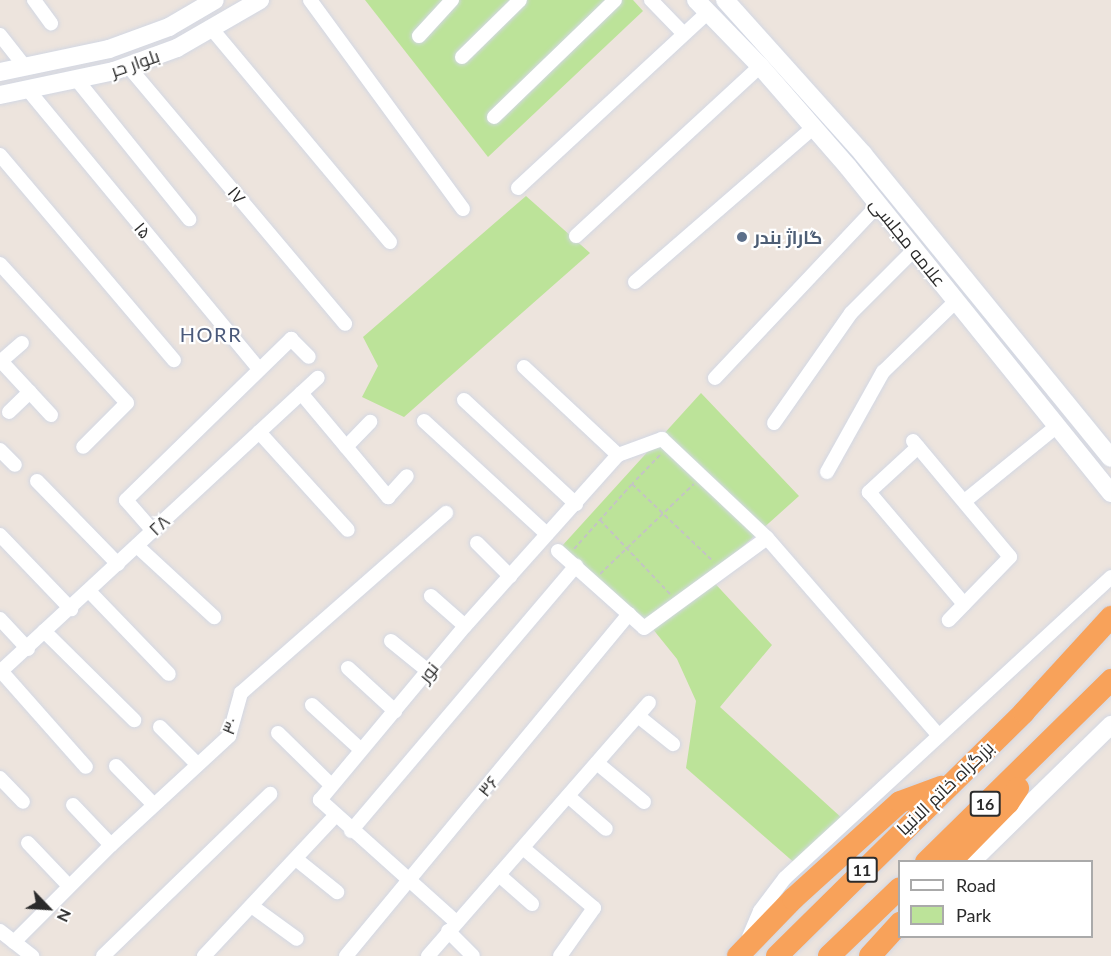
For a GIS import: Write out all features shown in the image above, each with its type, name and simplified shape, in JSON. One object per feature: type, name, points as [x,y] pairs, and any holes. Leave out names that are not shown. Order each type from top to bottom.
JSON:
[{"type":"highway","name":"بزرگراه خاتم الانبیا","points":[[777,956],[948,784],[1024,712],[1110,617]]},
{"type":"highway","name":"16","points":[[927,860],[1111,680]]},
{"type":"highway","name":"16","points":[[951,860],[1008,803],[1044,746]]},
{"type":"highway","points":[[741,954],[793,899],[900,802],[948,784]]},
{"type":"highway","points":[[829,956],[898,890]]},
{"type":"highway","points":[[885,942],[898,926]]},
{"type":"main road","name":"بلوار حر","points":[[0,72],[109,49],[169,27],[215,0]]},
{"type":"main road","name":"بلوار حر","points":[[0,95],[29,91],[128,66],[177,48],[260,0]]},
{"type":"main road","name":"علامه مجلسی","points":[[725,0],[863,154],[1111,458]]},
{"type":"main road","name":"علامه مجلسی","points":[[702,6],[760,66],[848,167],[1111,493]]},
{"type":"main road","points":[[848,167],[863,154]]},
{"type":"main road","points":[[1078,452],[1088,453],[1094,439]]},
{"type":"main road","points":[[972,860],[1111,725]]},
{"type":"street","points":[[34,0],[51,23]]},
{"type":"street","points":[[310,0],[463,208]]},
{"type":"street","points":[[419,36],[452,0]]},
{"type":"street","points":[[462,57],[520,0]]},
{"type":"street","points":[[494,117],[615,0]]},
{"type":"street","points":[[651,0],[684,34]]},
{"type":"street","points":[[518,188],[684,34],[702,6]]},
{"type":"street","points":[[211,28],[390,242]]},
{"type":"street","points":[[0,34],[26,68]]},
{"type":"street","name":"۱۷","points":[[128,66],[345,324]]},
{"type":"street","points":[[576,236],[760,66]]},
{"type":"street","points":[[77,80],[189,219]]},
{"type":"street","name":"۱۵","points":[[29,91],[258,368]]},
{"type":"street","points":[[635,282],[813,128]]},
{"type":"street","points":[[0,155],[174,360]]},
{"type":"street","points":[[715,378],[878,205]]},
{"type":"street","points":[[774,423],[851,313],[914,250]]},
{"type":"street","points":[[0,264],[127,403],[83,447]]},
{"type":"street","points":[[827,472],[883,372],[956,301]]},
{"type":"street","points":[[153,531],[126,500],[258,368],[291,339],[309,357]]},
{"type":"street","points":[[22,343],[0,361],[51,415]]},
{"type":"street","points":[[524,367],[618,455],[662,439],[670,445],[767,538],[939,736]]},
{"type":"street","name":"۲۸","points":[[1,672],[318,378]]},
{"type":"street","points":[[9,412],[30,393]]},
{"type":"street","points":[[301,393],[388,497],[407,476]]},
{"type":"street","points":[[465,400],[576,504]]},
{"type":"street","points":[[424,421],[547,534]]},
{"type":"street","points":[[346,447],[370,422]]},
{"type":"street","points":[[966,500],[1057,426]]},
{"type":"street","points":[[259,432],[348,530]]},
{"type":"street","points":[[949,620],[1010,557],[966,500],[916,444],[869,492],[964,604]]},
{"type":"street","points":[[0,450],[15,465]]},
{"type":"street","name":"نور","points":[[473,956],[452,926],[409,881],[334,817],[320,800],[360,749],[395,711],[465,626],[618,455]]},
{"type":"street","points":[[37,481],[118,564]]},
{"type":"street","name":"۳۰","points":[[14,942],[111,845],[230,736],[241,693],[446,513]]},
{"type":"street","points":[[0,535],[71,609]]},
{"type":"street","points":[[351,831],[566,558],[644,628],[767,538]]},
{"type":"street","points":[[477,543],[510,576]]},
{"type":"street","points":[[137,546],[213,616]]},
{"type":"street","points":[[741,954],[760,911],[785,878],[1111,577]]},
{"type":"street","points":[[89,591],[170,674]]},
{"type":"street","points":[[431,596],[465,626]]},
{"type":"street","name":"۳۶","points":[[346,956],[629,614]]},
{"type":"street","points":[[0,619],[28,649]]},
{"type":"street","points":[[45,631],[134,720]]},
{"type":"street","points":[[391,641],[428,672]]},
{"type":"street","points":[[348,669],[395,711]]},
{"type":"street","points":[[1,672],[86,766]]},
{"type":"street","points":[[428,956],[649,703]]},
{"type":"street","points":[[312,705],[360,749]]},
{"type":"street","points":[[638,716],[673,744]]},
{"type":"street","points":[[160,727],[197,764]]},
{"type":"street","points":[[278,733],[331,785]]},
{"type":"street","points":[[597,763],[644,802]]},
{"type":"street","points":[[116,766],[154,806]]},
{"type":"street","points":[[0,778],[23,802]]},
{"type":"street","points":[[103,956],[270,794]]},
{"type":"street","points":[[568,796],[606,829]]},
{"type":"street","points":[[73,805],[111,845]]},
{"type":"street","points":[[204,956],[253,907],[334,817]]},
{"type":"street","points":[[28,843],[69,886]]},
{"type":"street","points":[[523,848],[594,908],[560,956]]},
{"type":"street","points":[[296,859],[337,892]]},
{"type":"street","points":[[499,875],[532,903]]},
{"type":"street","points":[[253,907],[297,939]]},
{"type":"street","points":[[0,931],[32,956]]},
{"type":"path","points":[[566,558],[670,445]]},
{"type":"path","points":[[592,581],[702,476]]},
{"type":"path","points":[[632,484],[723,570]]},
{"type":"path","points":[[600,520],[678,603]]},
{"type":"green space","points":[[365,0],[633,0],[643,11],[488,157]]},
{"type":"green space","points":[[526,196],[590,253],[404,417],[362,397],[378,366],[363,337]]},
{"type":"green space","points":[[701,393],[799,496],[709,577],[772,645],[720,707],[844,820],[797,865],[686,768],[696,701],[677,659],[652,628],[562,546]]},
{"type":"place","name":"گاراژ بندر","points":[[742,237]]},
{"type":"district","name":"HORR","points":[[211,334]]}]
